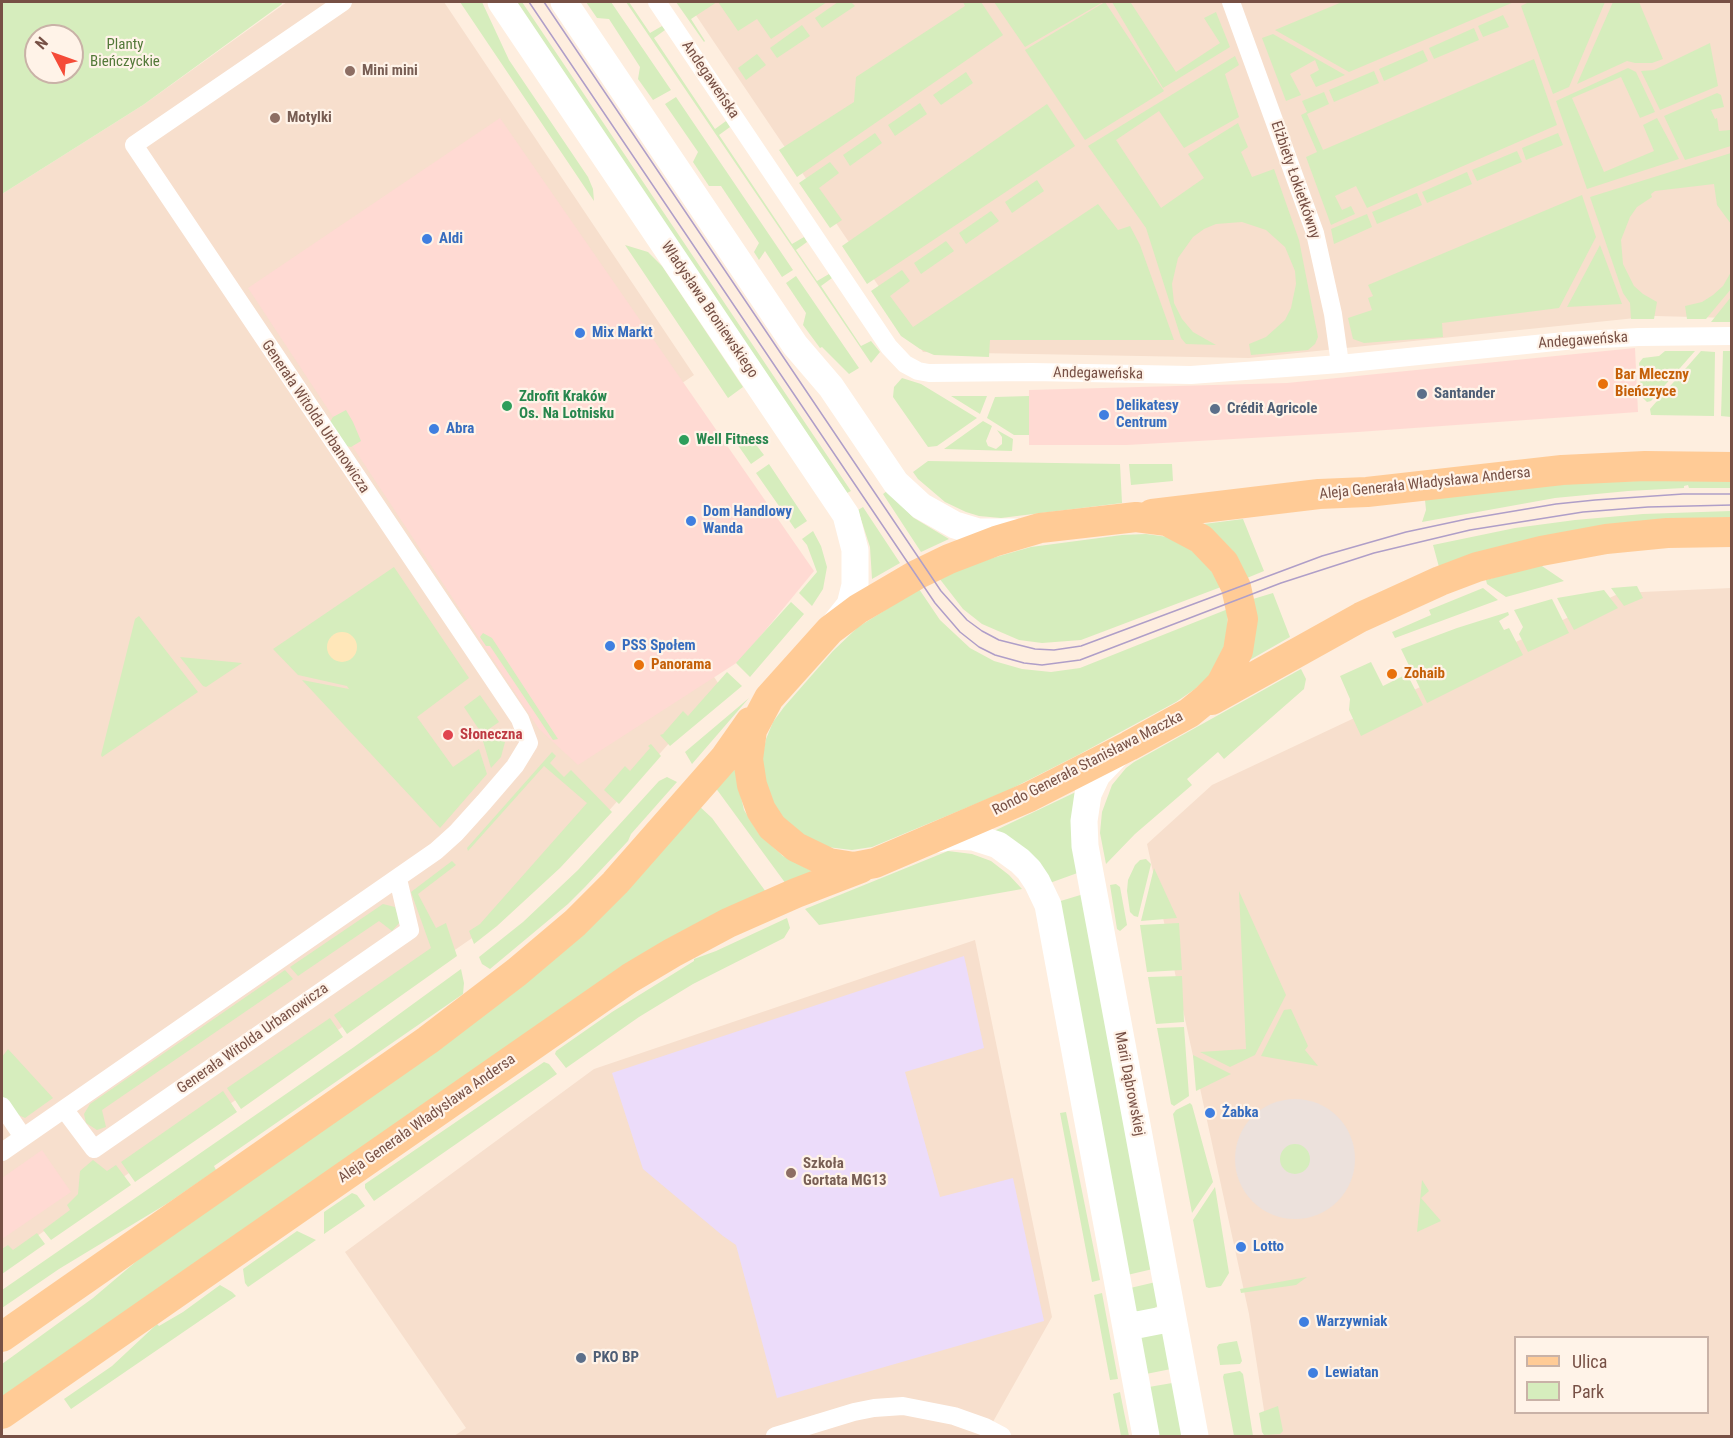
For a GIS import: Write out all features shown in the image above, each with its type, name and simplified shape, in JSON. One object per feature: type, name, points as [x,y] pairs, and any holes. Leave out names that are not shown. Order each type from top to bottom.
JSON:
[{"type":"main road","name":"Aleja Generała Władysława Andersa","points":[[1119,519],[1309,495],[1367,492],[1562,470],[1645,466],[1731,467]]},
{"type":"main road","name":"Rondo Generała Stanisława Maczka","points":[[1119,519],[1158,519],[1190,532],[1211,547],[1228,568],[1236,586],[1243,619],[1238,651],[1221,684],[1189,713],[1129,746],[1029,797],[875,863],[847,867],[818,859],[788,842],[766,819],[752,785],[748,759],[752,730],[769,698],[830,630],[858,609],[916,575],[949,559],[1025,531],[1119,519]]},
{"type":"main road","points":[[1189,713],[1361,617],[1477,567],[1541,551],[1606,539],[1667,533],[1731,532]]},
{"type":"main road","points":[[2,1337],[428,1041],[526,965],[575,923],[615,883],[724,759],[769,698]]},
{"type":"main road","name":"Aleja Generała Władysława Andersa","points":[[2,1414],[637,974],[728,923],[796,892],[875,863]]},
{"type":"street","name":"Generała Witolda Urbanowicza","points":[[2,1152],[436,851],[456,833],[514,766],[529,743],[520,719],[134,145],[343,2]]},
{"type":"street","name":"Władysława Broniewskiego","points":[[501,2],[846,515],[855,550],[855,585],[850,605],[830,630]]},
{"type":"street","points":[[564,2],[795,345],[831,387],[896,483],[933,514],[966,529],[990,533],[1025,531]]},
{"type":"street","name":"Andegaweńska","points":[[657,2],[889,347],[911,368],[930,373],[1191,375],[1340,364],[1565,341],[1731,336]]},
{"type":"street","name":"Elżbiety Łokietkówny","points":[[1231,2],[1315,233],[1333,314],[1340,364]]},
{"type":"street","name":"Marii Dąbrowskiej","points":[[1129,746],[1111,759],[1097,775],[1088,794],[1084,833],[1195,1437]]},
{"type":"street","points":[[923,843],[962,836],[990,841],[1020,861],[1038,882],[1043,894],[1053,928],[1146,1437]]},
{"type":"street","name":"Generała Witolda Urbanowicza","points":[[64,1109],[94,1149],[410,930],[398,879]]},
{"type":"street","points":[[2,1106],[23,1137]]},
{"type":"street","points":[[1126,1328],[1173,1318]]},
{"type":"street","points":[[775,1437],[854,1412],[903,1406],[954,1416],[985,1427],[1002,1437]]},
{"type":"shaded area","points":[[287,2],[444,2],[694,375],[571,458],[720,686],[556,870],[481,932],[2,1260],[2,194],[143,105]]},
{"type":"shaded area","points":[[687,2],[1731,2],[1731,318],[1655,316],[1249,358],[923,352]]},
{"type":"shaded area","points":[[500,118],[814,571],[741,660],[578,765],[539,729],[248,288]]},
{"type":"shaded area","points":[[1635,348],[1638,412],[1358,432],[1127,445],[1029,445],[1029,390],[1287,383]]},
{"type":"shaded area","points":[[1731,588],[1731,1436],[1268,1436],[1249,1314],[1147,844],[1212,785],[1620,593]]},
{"type":"shaded area","points":[[975,940],[1052,1317],[985,1436],[454,1436],[466,1428],[345,1252],[594,1069]]},
{"type":"shaded area","name":"Szkoła Gortata MG13","points":[[964,956],[984,1048],[905,1072],[940,1197],[1013,1178],[1044,1321],[777,1398],[736,1245],[643,1169],[612,1073]]},
{"type":"shaded area","points":[[1295,1099],[1318,1104],[1337,1117],[1350,1136],[1355,1159],[1350,1182],[1337,1201],[1318,1214],[1295,1219],[1272,1214],[1253,1201],[1240,1182],[1235,1159],[1240,1136],[1253,1117],[1272,1104]]},
{"type":"shaded area","points":[[42,1150],[71,1192],[2,1239],[2,1178]]},
{"type":"green space","name":"Planty Bieńczyckie","points":[[2,2],[281,2],[282,4],[143,105],[2,194]]},
{"type":"green space","points":[[460,2],[482,2],[509,60],[588,177],[593,189],[594,201]]},
{"type":"green space","points":[[515,2],[522,2],[851,491],[847,493]]},
{"type":"green space","points":[[586,2],[611,2],[671,90],[653,100],[638,79],[640,67],[609,19],[597,18]]},
{"type":"green space","points":[[626,2],[629,2],[650,33],[662,26],[665,30],[654,38],[715,129],[726,121],[730,127],[719,135],[792,244],[804,237],[807,242],[796,250],[817,281],[829,274],[832,278],[821,286],[861,346],[871,341],[880,352],[871,363]]},
{"type":"green space","points":[[676,2],[717,2],[691,19],[704,42]]},
{"type":"green space","points":[[718,2],[827,2],[771,39],[757,19],[738,31]]},
{"type":"green space","points":[[838,2],[851,2],[855,6],[822,28],[815,18]]},
{"type":"green space","points":[[963,2],[981,2],[1003,35],[797,177],[779,150],[854,102],[856,77],[965,6]]},
{"type":"green space","points":[[994,2],[1103,2],[1025,47]]},
{"type":"green space","points":[[1105,2],[1164,91],[1085,140],[1025,50]]},
{"type":"green space","points":[[1112,2],[1132,2],[1176,72],[1220,43],[1204,18],[1216,12],[1230,47],[1163,88]]},
{"type":"green space","points":[[1342,2],[1514,2],[1349,72],[1275,30]]},
{"type":"green space","points":[[1529,2],[1605,2],[1569,87],[1553,94],[1521,6]]},
{"type":"green space","points":[[1613,2],[1639,2],[1663,59],[1652,63],[1627,61],[1577,84]]},
{"type":"green space","points":[[1503,15],[1509,27],[1483,37],[1478,26]]},
{"type":"green space","points":[[802,25],[810,36],[777,58],[770,48]]},
{"type":"green space","points":[[1474,28],[1479,40],[1434,59],[1429,48]]},
{"type":"green space","points":[[1273,34],[1345,75],[1316,87],[1310,75],[1319,70],[1315,60],[1290,74],[1301,95],[1286,101],[1262,38]]},
{"type":"green space","points":[[1710,43],[1718,86],[1660,110],[1641,71],[1654,70]]},
{"type":"green space","points":[[1423,50],[1428,61],[1384,81],[1379,69]]},
{"type":"green space","points":[[757,54],[766,65],[746,80],[738,68]]},
{"type":"green space","points":[[1235,56],[1239,65],[1225,74],[1239,117],[1184,148],[1159,111],[1116,140],[1161,208],[1204,178],[1188,154],[1238,123],[1248,147],[1241,152],[1252,177],[1274,169],[1299,240],[1318,337],[1315,344],[1308,350],[1251,355],[1249,344],[1266,337],[1285,320],[1291,308],[1296,284],[1295,271],[1285,247],[1266,230],[1242,222],[1216,224],[1204,229],[1193,237],[1178,258],[1172,284],[1174,303],[1182,319],[1193,332],[1216,345],[1186,344],[1181,338],[1146,228],[1088,146]]},
{"type":"green space","points":[[1534,59],[1557,125],[1367,208],[1356,186],[1335,196],[1342,210],[1351,206],[1355,214],[1331,225],[1306,157],[1317,152],[1301,115],[1307,112],[1302,101],[1324,92],[1329,104],[1307,114],[1323,150]]},
{"type":"green space","points":[[1628,68],[1636,72],[1655,112],[1640,118],[1621,77],[1572,98],[1604,172],[1654,151],[1643,125],[1657,118],[1679,159],[1587,189],[1556,101]]},
{"type":"green space","points":[[1374,71],[1379,83],[1334,102],[1329,90]]},
{"type":"green space","points":[[966,72],[973,83],[941,105],[933,95]]},
{"type":"green space","points":[[1717,93],[1721,95],[1724,107],[1711,110],[1715,119],[1717,118],[1719,131],[1730,130],[1731,146],[1685,160],[1664,116]]},
{"type":"green space","points":[[676,97],[793,270],[782,277],[765,251],[759,260],[754,252],[759,243],[721,186],[709,186],[693,162],[698,152],[665,104]]},
{"type":"green space","points":[[920,103],[927,114],[895,136],[888,125]]},
{"type":"green space","points":[[1047,104],[1075,146],[867,284],[842,246]]},
{"type":"green space","points":[[875,133],[882,143],[850,166],[843,155]]},
{"type":"green space","points":[[1558,133],[1563,145],[1526,160],[1522,148]]},
{"type":"green space","points":[[1517,151],[1522,162],[1477,181],[1472,170]]},
{"type":"green space","points":[[1731,153],[1731,224],[1717,205],[1714,184],[1655,191],[1651,194],[1652,197],[1637,207],[1630,217],[1621,240],[1623,264],[1634,286],[1657,302],[1654,319],[1631,319],[1630,303],[1623,293],[1590,197]]},
{"type":"green space","points":[[830,162],[839,173],[819,188],[842,220],[830,228],[799,183]]},
{"type":"green space","points":[[1467,172],[1472,184],[1427,203],[1422,192]]},
{"type":"green space","points":[[1037,180],[1044,191],[1012,213],[1005,202]]},
{"type":"green space","points":[[1417,193],[1422,205],[1377,224],[1372,212]]},
{"type":"green space","points":[[1582,195],[1596,237],[1559,308],[1442,323],[1443,337],[1364,343],[1353,339],[1348,318],[1372,310],[1368,298],[1373,296],[1368,285]]},
{"type":"green space","points":[[1098,204],[1118,230],[1130,226],[1140,245],[1174,340],[990,340],[989,357],[934,355],[901,336],[871,291],[902,270],[910,281],[890,296],[913,327]]},
{"type":"green space","points":[[991,211],[999,221],[966,244],[959,233]]},
{"type":"green space","points":[[1367,214],[1372,227],[1334,244],[1331,229]]},
{"type":"green space","points":[[946,241],[954,251],[921,274],[914,263]]},
{"type":"green space","points":[[625,245],[648,252],[662,266],[743,387],[728,398]]},
{"type":"green space","points":[[1600,245],[1622,304],[1567,307]]},
{"type":"green space","points":[[1731,272],[1731,289],[1706,319],[1687,319],[1685,306],[1702,302],[1713,295],[1723,286]]},
{"type":"green space","points":[[796,276],[859,368],[849,374],[822,347],[820,348],[803,325],[806,313],[786,283]]},
{"type":"green space","points":[[1731,297],[1731,322],[1711,322]]},
{"type":"green space","points":[[1665,351],[1695,351],[1651,401],[1647,402],[1641,396],[1639,363],[1643,358],[1659,356]]},
{"type":"green space","points":[[1701,351],[1715,352],[1714,416],[1651,415],[1650,409]]},
{"type":"green space","points":[[1723,351],[1731,351],[1731,417],[1721,416]]},
{"type":"green space","points":[[902,378],[921,384],[977,418],[937,446],[928,447],[893,397],[894,387]]},
{"type":"green space","points":[[951,396],[987,396],[980,414]]},
{"type":"green space","points":[[1029,396],[1029,435],[1014,435],[987,418],[995,397]]},
{"type":"green space","points":[[346,410],[361,441],[351,447],[346,446],[330,422],[333,417]]},
{"type":"green space","points":[[983,421],[992,426],[986,441],[988,446],[996,449],[1002,444],[1002,437],[997,430],[1013,439],[1012,451],[944,449]]},
{"type":"green space","points":[[747,433],[764,455],[751,464],[735,441]]},
{"type":"green space","points":[[928,461],[1120,464],[1122,503],[1001,518],[979,516],[945,502],[918,479],[913,472]]},
{"type":"green space","points":[[769,464],[807,521],[795,529],[756,473]]},
{"type":"green space","points":[[1129,464],[1172,464],[1173,481],[1131,485]]},
{"type":"green space","points":[[1731,479],[1731,488],[1689,488],[1688,485],[1684,488],[1555,498],[1422,522],[1426,510],[1425,500],[1544,483]]},
{"type":"green space","points":[[887,491],[914,518],[949,539],[921,552],[883,494]]},
{"type":"green space","points":[[863,507],[900,563],[872,579],[870,547],[858,510]]},
{"type":"green space","points":[[1731,511],[1731,520],[1439,567],[1433,545],[1515,528],[1575,520],[1643,514]]},
{"type":"green space","points":[[1243,519],[1264,571],[1247,578],[1232,550],[1204,524]]},
{"type":"green space","points":[[813,531],[821,546],[827,567],[823,589],[812,606],[799,593],[817,572],[807,545],[802,539]]},
{"type":"green space","points":[[1146,534],[1168,537],[1187,547],[1206,562],[1221,587],[1081,640],[1042,643],[1019,640],[982,624],[963,609],[939,578],[975,563],[1031,547]]},
{"type":"green space","points":[[1539,564],[1564,581],[1506,597],[1487,584],[1486,580]]},
{"type":"green space","points":[[394,567],[469,678],[417,717],[453,767],[479,749],[487,774],[440,828],[302,680],[349,689],[347,686],[298,675],[273,649]]},
{"type":"green space","points":[[1637,586],[1643,598],[1624,606],[1611,588]]},
{"type":"green space","points":[[1483,588],[1498,600],[1395,638],[1392,632],[1431,615],[1429,610]]},
{"type":"green space","points":[[919,589],[940,620],[970,648],[994,661],[1022,669],[1051,672],[1080,668],[1228,609],[1227,640],[1210,675],[1195,689],[1176,702],[1080,754],[1007,791],[872,847],[852,850],[827,847],[805,837],[786,822],[771,800],[763,771],[766,739],[773,722],[784,707],[833,651],[858,627]]},
{"type":"green space","points":[[1604,590],[1618,608],[1574,630],[1557,598]]},
{"type":"green space","points":[[1273,593],[1290,637],[1248,661],[1253,599]]},
{"type":"green space","points":[[1552,599],[1569,633],[1528,652],[1519,634],[1523,627],[1514,610]]},
{"type":"green space","points":[[791,602],[804,614],[750,677],[736,663]]},
{"type":"green space","points":[[1508,612],[1509,615],[1499,621],[1504,630],[1509,628],[1523,655],[1427,703],[1401,649]]},
{"type":"green space","points":[[139,616],[198,692],[102,757],[135,619]]},
{"type":"green space","points":[[483,633],[492,638],[558,739],[553,740],[490,646],[486,646],[480,637]]},
{"type":"green space","points":[[180,657],[242,663],[206,687]]},
{"type":"green space","points":[[1371,662],[1383,686],[1407,674],[1423,705],[1361,736],[1349,710],[1350,699],[1340,676]]},
{"type":"green space","points":[[1301,669],[1306,679],[1304,689],[1224,759],[1218,752],[1187,779],[1192,785],[1135,834],[1106,864],[1100,833],[1102,812],[1112,785],[1126,768]]},
{"type":"green space","points":[[727,672],[742,686],[670,746],[660,735],[683,711],[688,716]]},
{"type":"green space","points":[[480,695],[499,722],[486,731],[478,728],[464,707]]},
{"type":"green space","points":[[749,698],[692,764],[685,752]]},
{"type":"green space","points":[[490,737],[505,742],[501,757],[491,768],[483,741]]},
{"type":"green space","points":[[651,744],[661,756],[619,804],[604,790],[625,766],[630,771]]},
{"type":"green space","points":[[552,752],[556,756],[550,763],[564,777],[571,770],[612,812],[560,868],[474,944],[469,931],[480,924],[587,803],[544,766],[468,851],[467,848]]},
{"type":"green space","points":[[735,770],[744,810],[759,834],[783,856],[812,871],[786,884],[715,787],[729,771]]},
{"type":"green space","points":[[667,777],[677,782],[631,834],[628,841],[585,887],[490,969],[482,964],[479,957],[523,922],[578,870],[659,781]]},
{"type":"green space","points":[[1078,791],[1083,871],[1047,884],[994,831]]},
{"type":"green space","points":[[698,805],[712,818],[766,892],[2,1400],[2,1364],[93,1298],[158,1243],[374,1093]]},
{"type":"green space","points":[[948,851],[972,854],[991,861],[1022,889],[819,925],[805,909]]},
{"type":"green space","points":[[1146,859],[1151,864],[1138,917],[1130,912],[1128,880],[1135,865],[1140,860]]},
{"type":"green space","points":[[452,861],[456,865],[418,894],[436,928],[446,923],[457,956],[347,1034],[334,1015],[431,948],[411,892]]},
{"type":"green space","points":[[1154,868],[1177,918],[1141,921]]},
{"type":"green space","points":[[1116,884],[1120,887],[1127,925],[1120,931],[1117,929],[1110,885]]},
{"type":"green space","points":[[1239,891],[1286,995],[1255,1055],[1230,1067],[1200,1052],[1246,1049]]},
{"type":"green space","points":[[1087,893],[1157,1268],[1123,1276],[1054,903]]},
{"type":"green space","points":[[383,904],[395,907],[400,922],[392,931],[379,921],[298,976],[290,967]]},
{"type":"green space","points":[[787,918],[790,928],[784,938],[693,984],[639,1017],[566,1068],[555,1054],[556,1051],[612,1012],[694,959]]},
{"type":"green space","points":[[1179,923],[1182,970],[1147,972],[1140,925]]},
{"type":"green space","points":[[461,969],[464,983],[463,994],[214,1166],[216,1170],[168,1203],[59,1269],[2,1308],[2,1290],[354,1047]]},
{"type":"green space","points":[[285,970],[293,979],[102,1110],[106,1127],[97,1130],[86,1123],[84,1114],[90,1104]]},
{"type":"green space","points":[[1182,976],[1184,1022],[1156,1024],[1148,977]]},
{"type":"green space","points":[[1291,1009],[1308,1046],[1305,1050],[1318,1066],[1261,1056],[1284,1010]]},
{"type":"green space","points":[[330,1018],[343,1037],[241,1109],[227,1088]]},
{"type":"green space","points":[[1184,1027],[1189,1096],[1174,1106],[1171,1104],[1157,1028]]},
{"type":"green space","points":[[8,1049],[53,1098],[25,1118],[12,1112],[2,1096],[2,1057]]},
{"type":"green space","points":[[1193,1055],[1231,1074],[1196,1091]]},
{"type":"green space","points":[[544,1062],[549,1064],[557,1074],[374,1201],[365,1188],[365,1184]]},
{"type":"green space","points":[[223,1091],[237,1112],[135,1182],[121,1162]]},
{"type":"green space","points":[[1190,1103],[1213,1182],[1192,1213],[1173,1114]]},
{"type":"green space","points":[[1066,1112],[1100,1280],[1092,1282],[1060,1113]]},
{"type":"green space","points":[[1295,1144],[1306,1148],[1310,1159],[1306,1170],[1295,1174],[1284,1170],[1280,1159],[1284,1148]]},
{"type":"green space","points":[[93,1160],[107,1171],[116,1165],[131,1185],[51,1240],[43,1230],[70,1210],[67,1205],[78,1194],[80,1171]]},
{"type":"green space","points":[[1422,1180],[1429,1191],[1421,1198],[1441,1221],[1417,1232]]},
{"type":"green space","points":[[1215,1187],[1229,1273],[1221,1286],[1209,1288],[1206,1287],[1193,1220]]},
{"type":"green space","points":[[352,1193],[357,1195],[365,1206],[324,1234],[324,1212]]},
{"type":"green space","points":[[297,1231],[316,1240],[248,1287],[245,1283],[243,1269]]},
{"type":"green space","points":[[37,1233],[45,1244],[2,1274],[2,1249],[8,1245],[13,1250]]},
{"type":"green space","points":[[1307,1277],[1296,1285],[1241,1293],[1240,1289]]},
{"type":"green space","points":[[1160,1281],[1159,1305],[1149,1312],[1134,1311],[1126,1289]]},
{"type":"green space","points":[[220,1285],[236,1296],[71,1409],[64,1399],[112,1366],[157,1324],[159,1326],[183,1312]]},
{"type":"green space","points":[[1102,1293],[1118,1379],[1110,1380],[1094,1295]]},
{"type":"green space","points":[[1163,1333],[1176,1368],[1141,1375],[1141,1337]]},
{"type":"green space","points":[[1237,1341],[1242,1361],[1240,1364],[1220,1365],[1217,1347],[1219,1344]]},
{"type":"green space","points":[[1240,1371],[1243,1374],[1253,1436],[1234,1436],[1223,1377],[1224,1374]]},
{"type":"green space","points":[[1178,1382],[1189,1436],[1153,1436],[1143,1388]]},
{"type":"green space","points":[[1120,1392],[1129,1436],[1121,1436],[1113,1394]]},
{"type":"green space","points":[[1278,1406],[1283,1431],[1280,1434],[1264,1435],[1259,1413]]},
{"type":"sand","points":[[342,632],[348,633],[356,641],[356,653],[348,661],[342,662],[336,661],[328,653],[327,647],[328,641],[336,633]]},
{"type":"tram line","points":[[529,2],[935,603],[960,632],[979,647],[995,655],[1042,665],[1080,660],[1281,583],[1374,553],[1470,530],[1583,512],[1648,507],[1732,505]]},
{"type":"tram line","points":[[544,2],[941,591],[967,620],[999,640],[1035,649],[1054,650],[1081,646],[1322,556],[1406,532],[1467,519],[1595,500],[1683,494],[1732,494]]},
{"type":"place","name":"Mini mini","points":[[350,71]]},
{"type":"place","name":"Motylki","points":[[275,118]]},
{"type":"place","name":"Aldi","points":[[427,239]]},
{"type":"place","name":"Mix Markt","points":[[580,333]]},
{"type":"place","name":"Bar Mleczny Bieńczyce","points":[[1603,384]]},
{"type":"place","name":"Santander","points":[[1422,394]]},
{"type":"place","name":"Zdrofit Kraków Os. Na Lotnisku","points":[[507,406]]},
{"type":"place","name":"Crédit Agricole","points":[[1215,409]]},
{"type":"place","name":"Delikatesy Centrum","points":[[1104,415]]},
{"type":"place","name":"Abra","points":[[434,429]]},
{"type":"place","name":"Well Fitness","points":[[684,440]]},
{"type":"place","name":"Dom Handlowy Wanda","points":[[691,521]]},
{"type":"place","name":"PSS Społem","points":[[610,646]]},
{"type":"place","name":"Panorama","points":[[639,665]]},
{"type":"place","name":"Zohaib","points":[[1392,674]]},
{"type":"place","name":"Słoneczna","points":[[448,735]]},
{"type":"place","name":"Żabka","points":[[1210,1113]]},
{"type":"place","name":"Szkoła Gortata MG13","points":[[791,1173]]},
{"type":"place","name":"Lotto","points":[[1241,1247]]},
{"type":"place","name":"Warzywniak","points":[[1304,1322]]},
{"type":"place","name":"PKO BP","points":[[581,1358]]},
{"type":"place","name":"Lewiatan","points":[[1313,1373]]}]
